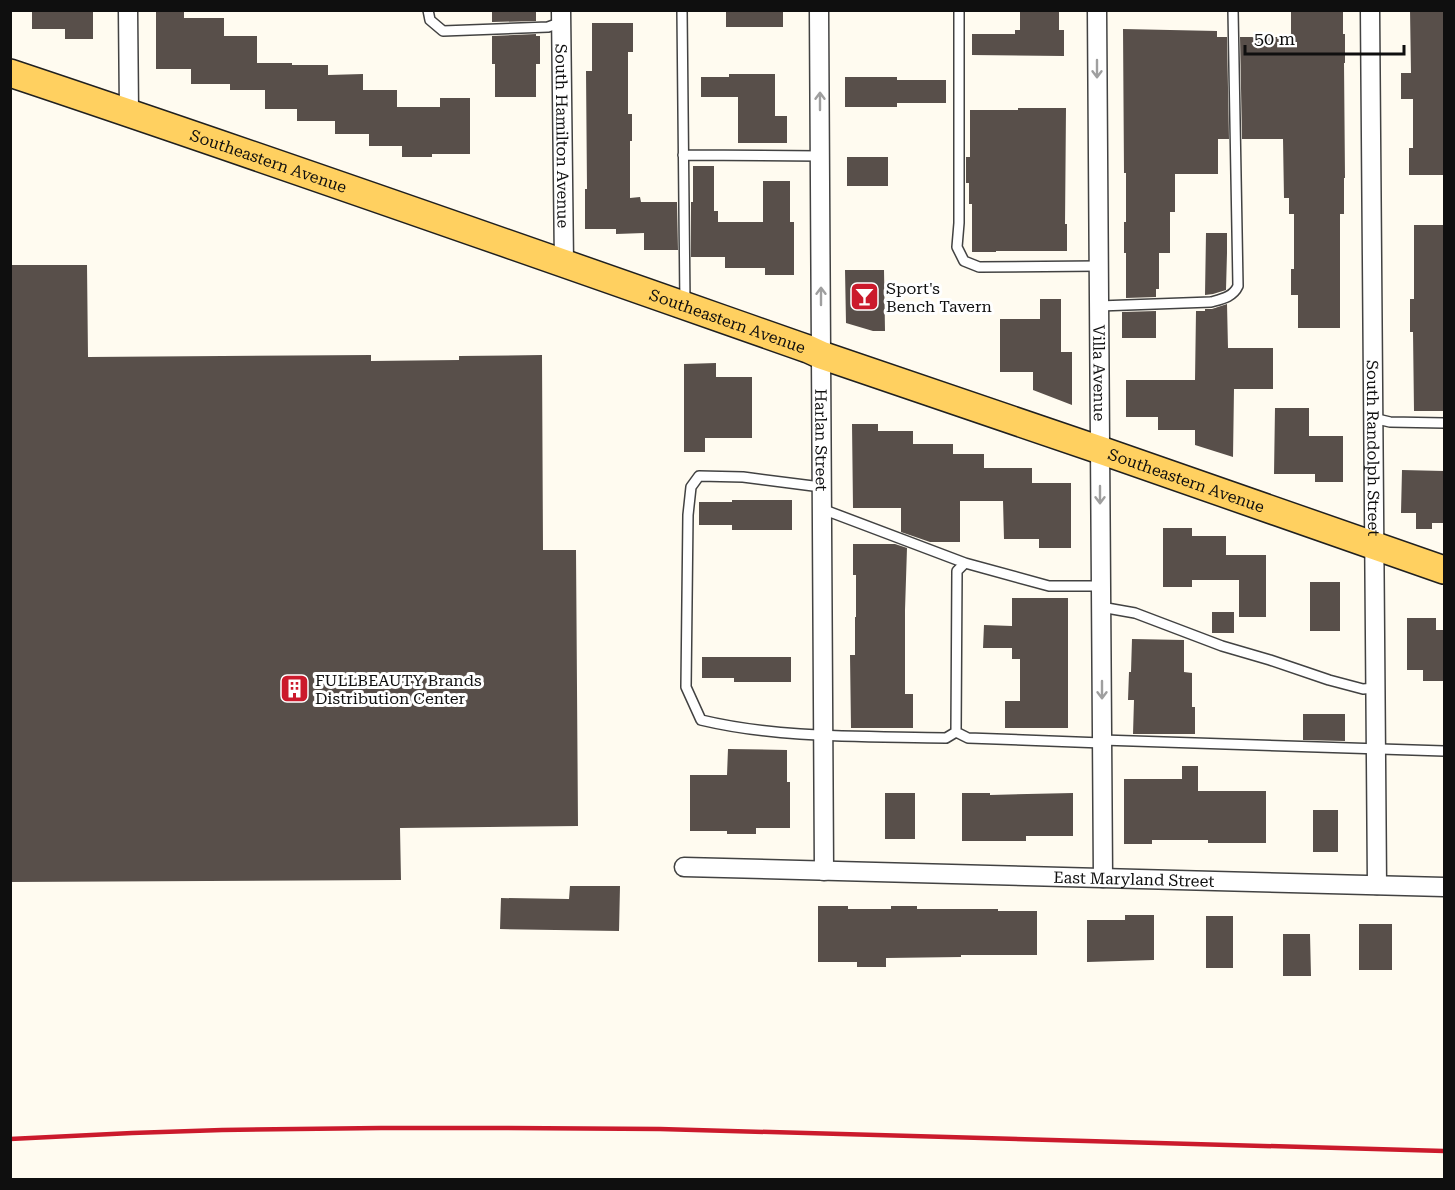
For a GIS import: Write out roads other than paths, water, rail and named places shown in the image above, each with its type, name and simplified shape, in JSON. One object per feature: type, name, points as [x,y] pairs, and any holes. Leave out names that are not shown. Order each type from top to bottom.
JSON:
[{"type":"main road","name":"Southeastern Avenue","points":[[10,73],[129,112],[821,355],[1444,570]]},
{"type":"street","points":[[128,10],[129,112]]},
{"type":"street","name":"Harlan Street","points":[[819,10],[824,871]]},
{"type":"street","name":"Villa Avenue","points":[[1097,10],[1103,878]]},
{"type":"street","name":"South Randolph Street","points":[[1370,10],[1377,885]]},
{"type":"street","name":"South Hamilton Avenue","points":[[562,16],[564,263]]},
{"type":"street","name":"East Maryland Street","points":[[684,867],[1444,887]]},
{"type":"lane","points":[[428,10],[430,20],[443,30],[548,27],[562,16]]},
{"type":"lane","points":[[682,10],[685,306]]},
{"type":"lane","points":[[958,10],[957,247],[964,261],[979,267],[1099,267]]},
{"type":"lane","points":[[1099,306],[1211,302],[1223,299],[1235,292],[1238,286],[1233,10]]},
{"type":"lane","points":[[683,155],[820,156]]},
{"type":"lane","points":[[1373,418],[1390,422],[1444,423]]},
{"type":"lane","points":[[821,486],[743,477],[699,476],[691,486],[688,515],[686,687],[701,720],[733,728],[823,736],[946,738],[956,732]]},
{"type":"lane","points":[[822,509],[965,563],[1049,586],[1101,586]]},
{"type":"lane","points":[[956,732],[957,571],[965,563]]},
{"type":"lane","points":[[1101,607],[1136,613],[1222,646],[1329,680],[1363,689],[1375,688]]},
{"type":"lane","points":[[956,732],[968,738],[1444,751]]},
{"type":"railway","points":[[10,1139],[222,1130],[660,1129],[1444,1151]]},
{"type":"place","name":"Sport's Bench Tavern","points":[[865,297]]},
{"type":"place","name":"FULLBEAUTY Brands Distribution Center","points":[[294,689]]}]
